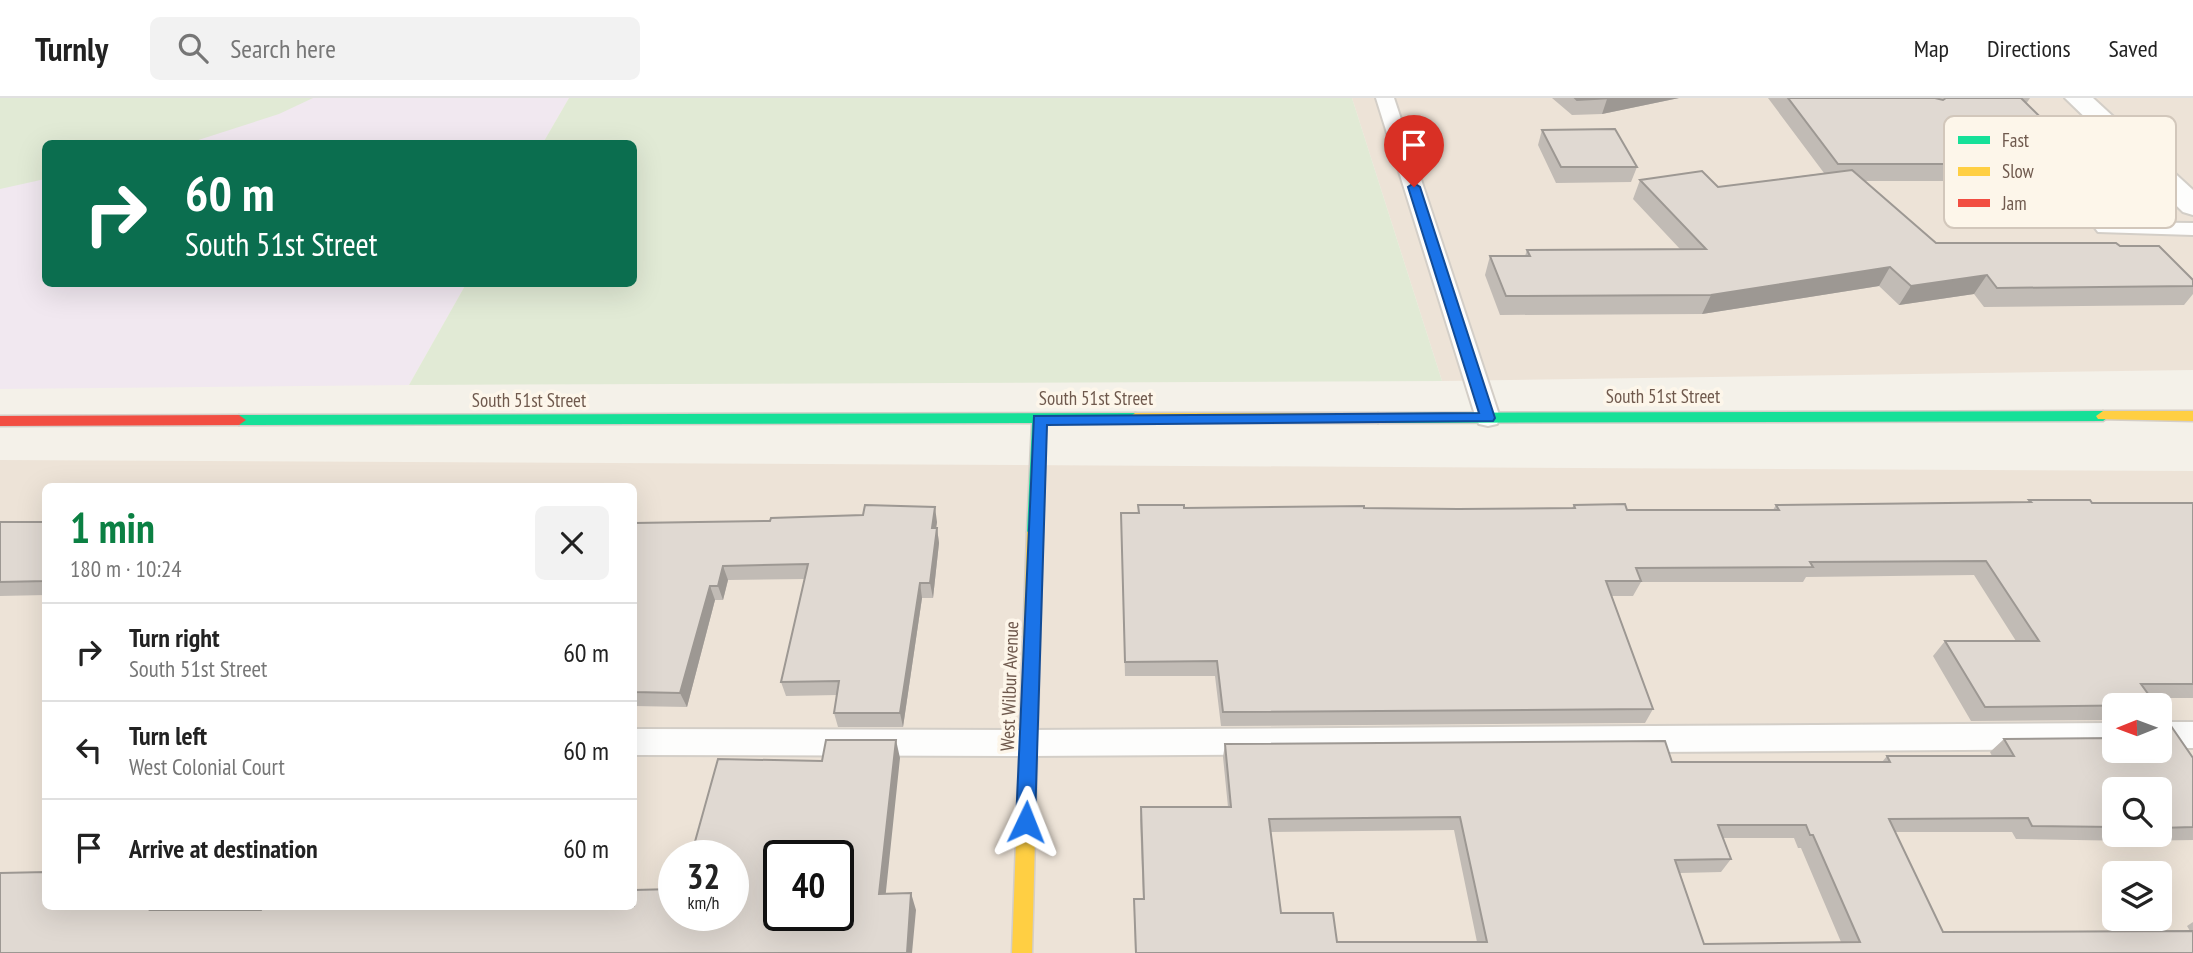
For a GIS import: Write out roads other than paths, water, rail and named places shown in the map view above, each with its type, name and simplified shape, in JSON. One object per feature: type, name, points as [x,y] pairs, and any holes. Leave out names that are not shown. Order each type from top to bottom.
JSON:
[{"type":"street","points":[[2078,98],[2098,116]]},
{"type":"street","points":[[2176,188],[2190,201]]},
{"type":"street","name":"South 51st Street","points":[[0,421],[2193,416]]},
{"type":"street","name":"West Wilbur Avenue","points":[[1022,953],[1039,420]]},
{"type":"lane","points":[[1385,98],[1488,418]]},
{"type":"lane","points":[[2105,228],[2193,229]]},
{"type":"lane","points":[[2172,735],[2193,735]]},
{"type":"lane","points":[[637,741],[1028,743],[2102,736]]}]
